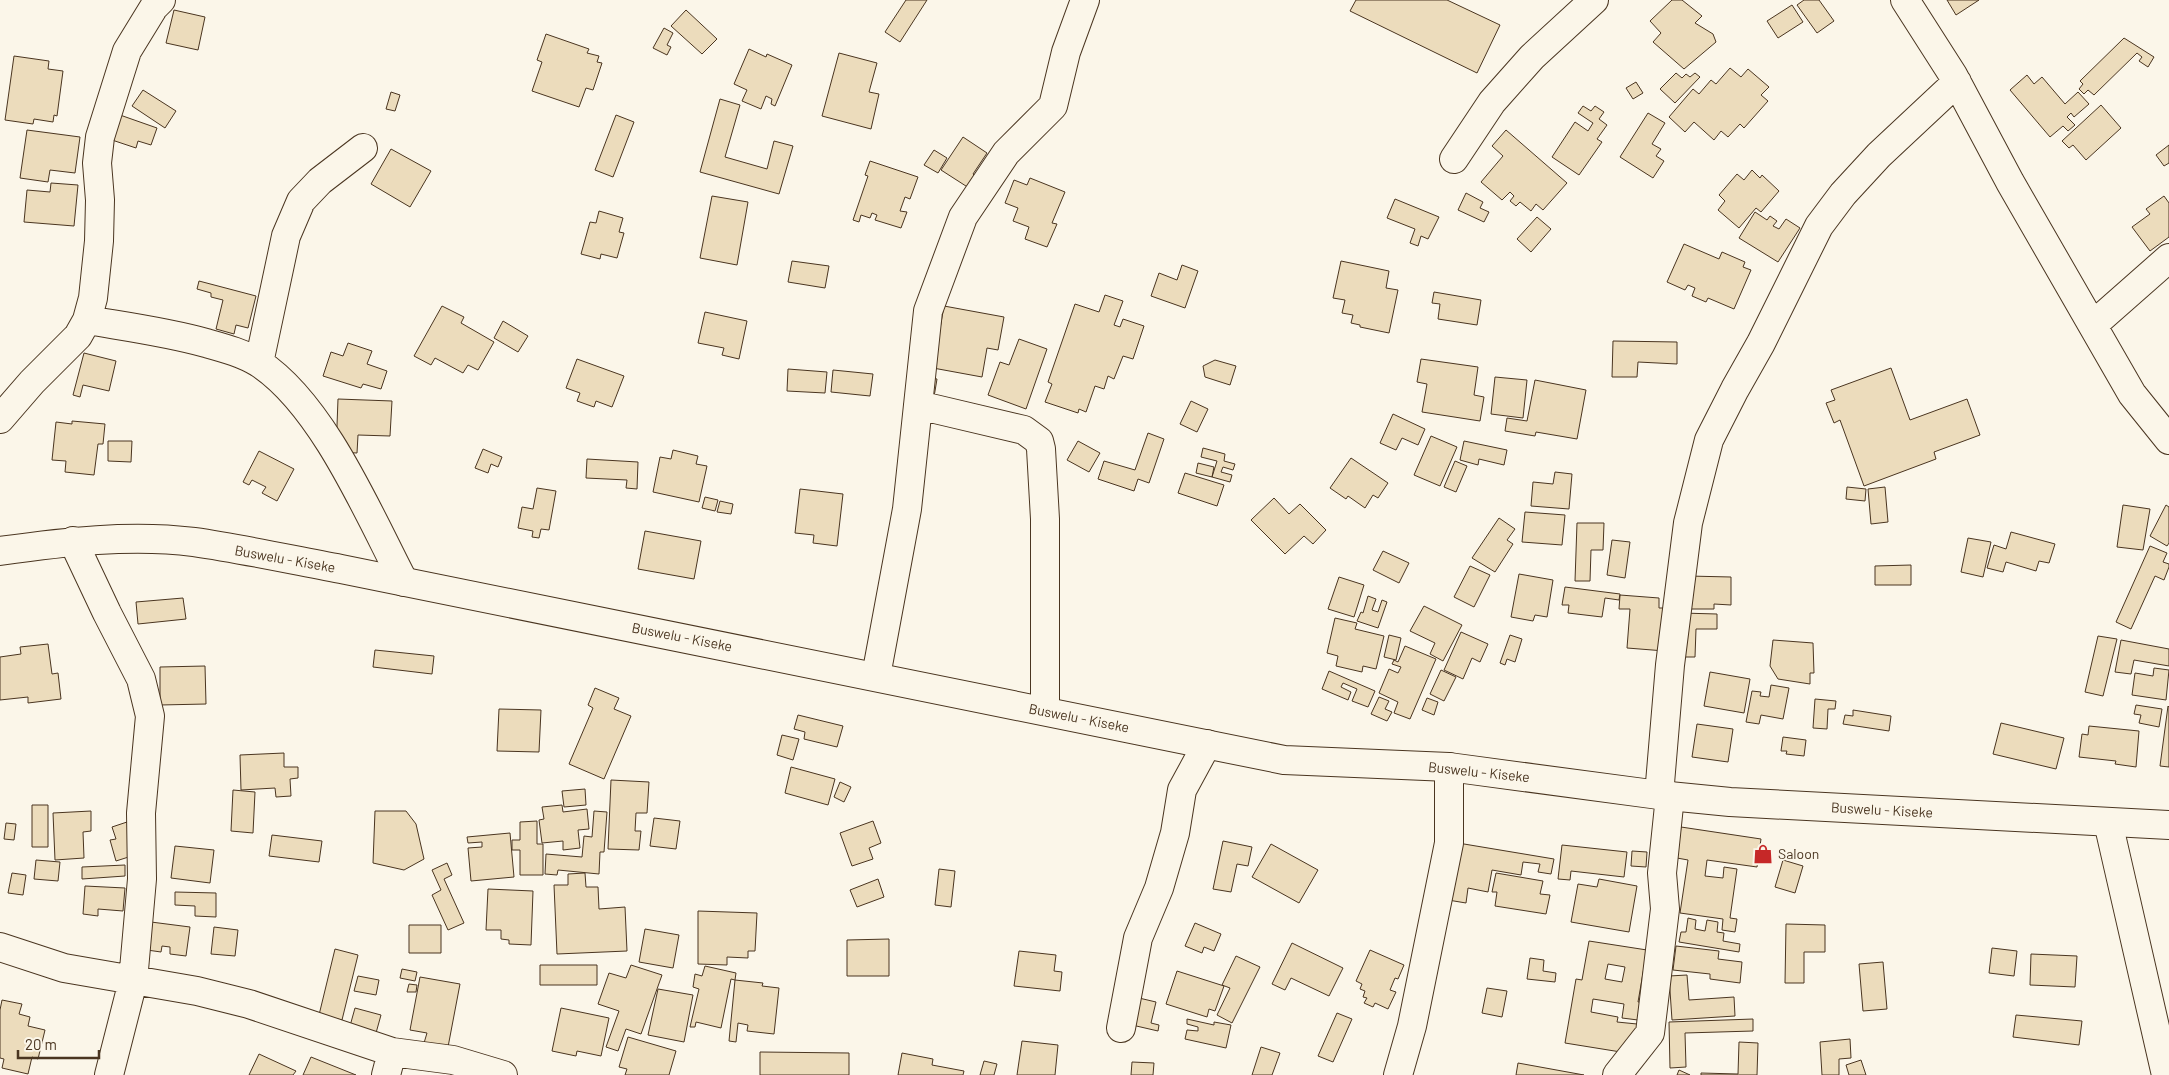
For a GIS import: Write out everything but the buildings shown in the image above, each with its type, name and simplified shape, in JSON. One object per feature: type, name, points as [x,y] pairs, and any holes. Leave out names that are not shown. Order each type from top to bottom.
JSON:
[{"type":"street","points":[[0,419],[32,382],[78,336],[87,320],[93,298],[99,240],[100,200],[97,163],[100,137],[127,51],[154,7],[161,0]]},
{"type":"street","points":[[876,676],[907,509],[928,311],[963,217],[1006,153],[1053,106],[1066,52],[1085,0]]},
{"type":"street","points":[[1454,159],[1492,102],[1532,57],[1594,0]]},
{"type":"street","points":[[1906,0],[1957,82],[2010,182],[2132,394],[2169,440]]},
{"type":"street","points":[[1617,1075],[1650,1033],[1665,909],[1662,873],[1670,665],[1688,523],[1709,440],[1761,343],[1819,226],[1843,194],[1879,155],[1957,82]]},
{"type":"street","points":[[259,363],[286,236],[301,200],[320,181],[363,148]]},
{"type":"street","points":[[2092,325],[2169,258]]},
{"type":"street","points":[[87,320],[170,333],[232,350],[259,363],[300,400],[315,421],[351,478],[404,582]]},
{"type":"street","points":[[918,405],[1024,430],[1039,441],[1045,519],[1045,711]]},
{"type":"street","name":"Buswelu - Kiseke","points":[[0,551],[73,541],[125,539],[193,542],[876,676],[1284,760],[1449,767],[1665,796],[1730,802],[2169,825]]},
{"type":"street","points":[[73,541],[106,613],[142,679],[150,716],[141,813],[142,879],[133,981],[109,1075]]},
{"type":"street","points":[[1121,1028],[1138,938],[1159,888],[1175,833],[1182,790],[1207,744]]},
{"type":"street","points":[[1398,1075],[1418,997],[1449,843],[1449,767]]},
{"type":"street","points":[[2108,822],[2166,1075]]},
{"type":"street","points":[[0,947],[64,968],[197,991],[249,1004],[389,1064],[453,1060],[503,1075]]},
{"type":"place","name":"Saloon","points":[[1763,854]]}]
